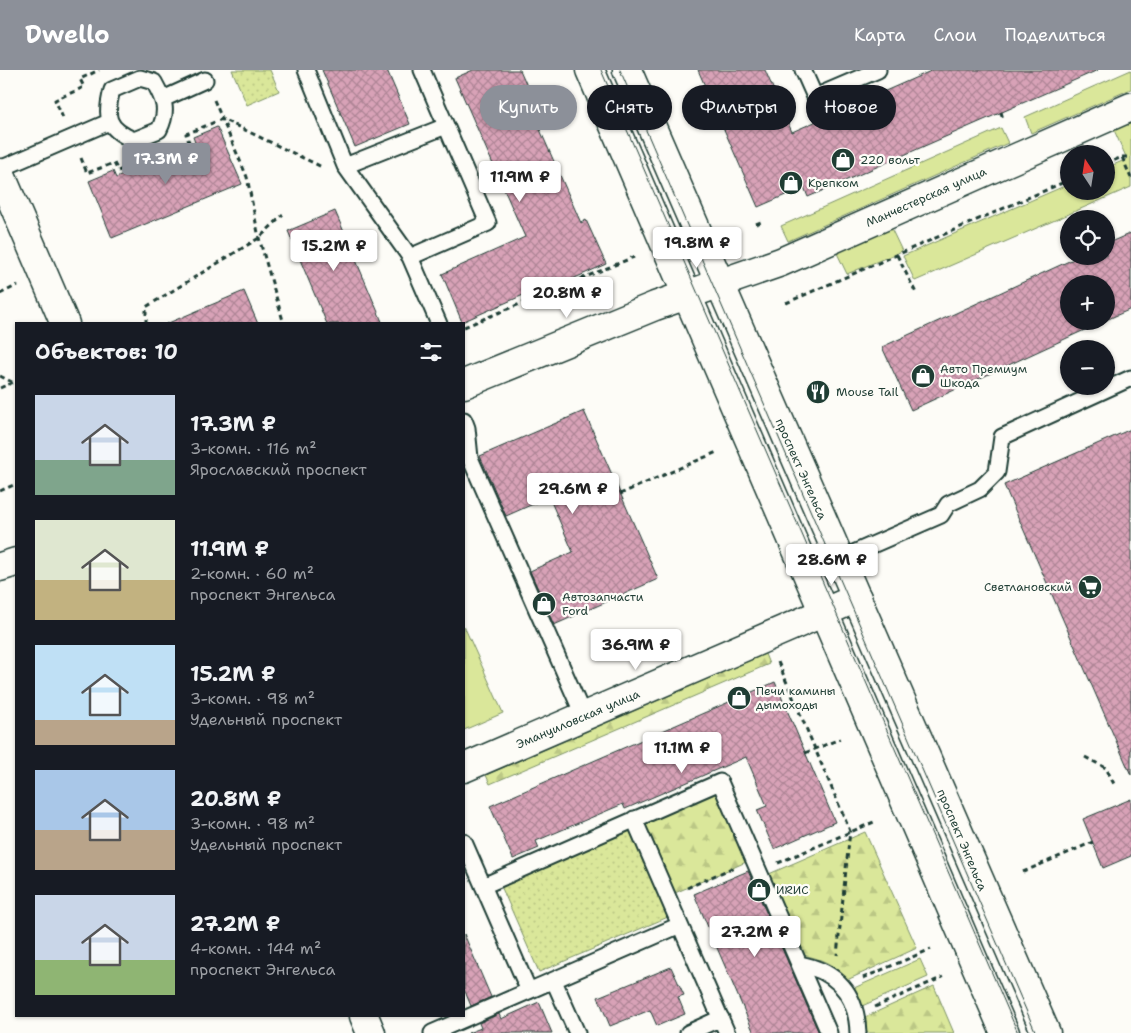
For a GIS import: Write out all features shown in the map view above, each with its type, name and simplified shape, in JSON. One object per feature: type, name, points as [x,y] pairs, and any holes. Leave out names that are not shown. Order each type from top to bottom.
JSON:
[{"type":"main road","points":[[590,70],[1005,1033]]},
{"type":"main road","name":"проспект Энгельса","points":[[628,70],[1046,1033]]},
{"type":"main road","name":"Манчестерская улица","points":[[465,383],[687,295],[781,262],[1131,107]]},
{"type":"main road","points":[[0,173],[64,322]]},
{"type":"main road","points":[[0,567],[15,562]]},
{"type":"main road","name":"Эмануиловская улица","points":[[465,768],[857,598]]},
{"type":"main road","points":[[364,1017],[371,1033]]},
{"type":"lane","points":[[306,70],[345,166],[410,257],[438,322]]},
{"type":"lane","points":[[410,257],[488,223],[422,70]]},
{"type":"lane","points":[[803,70],[815,97],[878,70]]},
{"type":"lane","points":[[140,78],[154,82],[163,99],[165,117],[159,130],[134,140],[120,135],[109,122],[108,106],[112,90],[140,78]]},
{"type":"lane","points":[[163,99],[205,80]]},
{"type":"lane","points":[[0,170],[109,122]]},
{"type":"lane","points":[[345,166],[446,126]]},
{"type":"lane","points":[[840,558],[941,515],[948,504],[980,490],[997,472],[1002,437],[1131,378]]},
{"type":"lane","points":[[465,423],[470,458],[584,717]]},
{"type":"lane","points":[[482,886],[720,782],[829,1033]]},
{"type":"lane","points":[[634,819],[727,1033]]},
{"type":"lane","points":[[465,844],[529,991]]},
{"type":"lane","points":[[432,1033],[680,925]]},
{"type":"lane","points":[[799,964],[817,968],[839,982],[857,1016],[858,1033]]},
{"type":"lane","points":[[554,980],[577,1033]]},
{"type":"lane","points":[[688,1033],[721,1018]]},
{"type":"path","points":[[205,80],[247,177],[259,238],[283,322]]},
{"type":"path","points":[[1000,112],[1003,119]]},
{"type":"path","points":[[222,119],[356,183]]},
{"type":"path","points":[[1122,157],[1131,178]]},
{"type":"path","points":[[1115,160],[1122,157],[1131,157]]},
{"type":"path","points":[[786,303],[1060,184]]},
{"type":"path","points":[[146,322],[146,308],[259,238],[283,215]]},
{"type":"path","points":[[756,224],[761,222]]},
{"type":"path","points":[[898,255],[917,295]]},
{"type":"path","points":[[465,327],[634,257]]},
{"type":"path","points":[[0,294],[22,284]]},
{"type":"path","points":[[0,376],[14,382]]},
{"type":"path","points":[[0,388],[14,382]]},
{"type":"path","points":[[620,494],[717,452]]},
{"type":"path","points":[[0,491],[15,484]]},
{"type":"path","points":[[776,656],[850,831],[839,982],[931,948]]},
{"type":"path","points":[[805,753],[840,739]]},
{"type":"path","points":[[1085,757],[1106,768],[1114,784]]},
{"type":"path","points":[[668,896],[876,821]]},
{"type":"path","points":[[1023,872],[1092,842]]},
{"type":"path","points":[[857,1016],[943,977]]},
{"type":"green space","points":[[232,70],[270,70],[279,91],[247,105]]},
{"type":"green space","points":[[1131,70],[1131,89],[1031,133],[1025,117]]},
{"type":"green space","points":[[1131,123],[1131,187],[1115,194],[1115,164],[1127,159],[1114,130]]},
{"type":"green space","points":[[1001,128],[1008,143],[788,241],[781,226]]},
{"type":"green space","points":[[1060,188],[1060,200],[1101,200],[1078,210],[1060,210],[1060,218],[915,281],[903,256]]},
{"type":"green space","points":[[891,228],[902,251],[847,274],[836,251]]},
{"type":"green space","points":[[465,628],[503,713],[465,730]]},
{"type":"green space","points":[[765,654],[769,664],[490,784],[486,775]]},
{"type":"green space","points":[[720,782],[753,859],[668,896],[634,819]]},
{"type":"green space","points":[[631,830],[668,917],[539,972],[501,886]]},
{"type":"green space","points":[[865,832],[917,948],[847,980],[838,970],[827,963],[803,955],[769,874]]},
{"type":"green space","points":[[920,959],[928,977],[862,1006],[854,988]]},
{"type":"green space","points":[[934,986],[954,1033],[865,1033],[863,1018]]},
{"type":"building","points":[[322,70],[387,70],[410,124],[355,147]]},
{"type":"building","points":[[473,70],[520,70],[527,85],[480,85],[480,130],[540,130],[581,223],[586,220],[606,264],[548,290],[546,285],[462,322],[442,274],[525,237],[455,78]]},
{"type":"building","points":[[698,70],[765,70],[772,85],[705,85]]},
{"type":"building","points":[[933,70],[1098,70],[808,197],[804,187],[758,207],[724,130],[791,130],[792,132],[806,126],[806,130],[896,130],[896,86]]},
{"type":"building","points":[[217,127],[242,184],[112,238],[89,181],[113,171],[116,178],[196,145],[193,137]]},
{"type":"building","points":[[335,211],[382,322],[326,322],[288,231]]},
{"type":"building","points":[[1131,233],[1131,309],[1115,316],[1115,275],[1060,275],[1060,330],[1084,330],[911,410],[882,347],[1060,265],[1115,265],[1115,240]]},
{"type":"building","points":[[244,291],[257,322],[171,322]]},
{"type":"building","points":[[584,411],[658,579],[554,625],[530,571],[573,552],[549,497],[506,516],[480,456]]},
{"type":"building","name":"Светлановский","points":[[1131,429],[1131,775],[1004,485]]},
{"type":"building","points":[[775,682],[835,822],[774,849],[757,810],[767,806],[746,757],[625,809],[623,804],[536,841],[539,848],[513,859],[490,806]]},
{"type":"building","points":[[1131,799],[1131,856],[1103,868],[1083,819]]},
{"type":"building","points":[[748,871],[819,1033],[754,1033],[694,894]]},
{"type":"building","points":[[465,936],[491,997],[471,1006],[465,991]]},
{"type":"building","points":[[671,967],[684,995],[678,997],[685,1014],[657,1026],[650,1010],[610,1026],[598,997]]},
{"type":"building","points":[[539,1002],[552,1033],[468,1033],[481,1028],[479,1023],[499,1014],[501,1019]]},
{"type":"tram line","points":[[601,70],[1018,1033]]},
{"type":"tram line","points":[[620,70],[1036,1033]]},
{"type":"place","name":"220 вольт","points":[[843,160]]},
{"type":"place","name":"Крепком","points":[[791,183]]},
{"type":"place","name":"Авто Премиум Шкода","points":[[923,376]]},
{"type":"place","name":"Mouse Tail","points":[[818,392]]},
{"type":"place","name":"Светлановский","points":[[1090,587]]},
{"type":"place","name":"Автозапчасти Ford","points":[[544,604]]},
{"type":"place","name":"Печи камины дымоходы","points":[[739,698]]},
{"type":"place","name":"ИRИС","points":[[759,890]]}]
